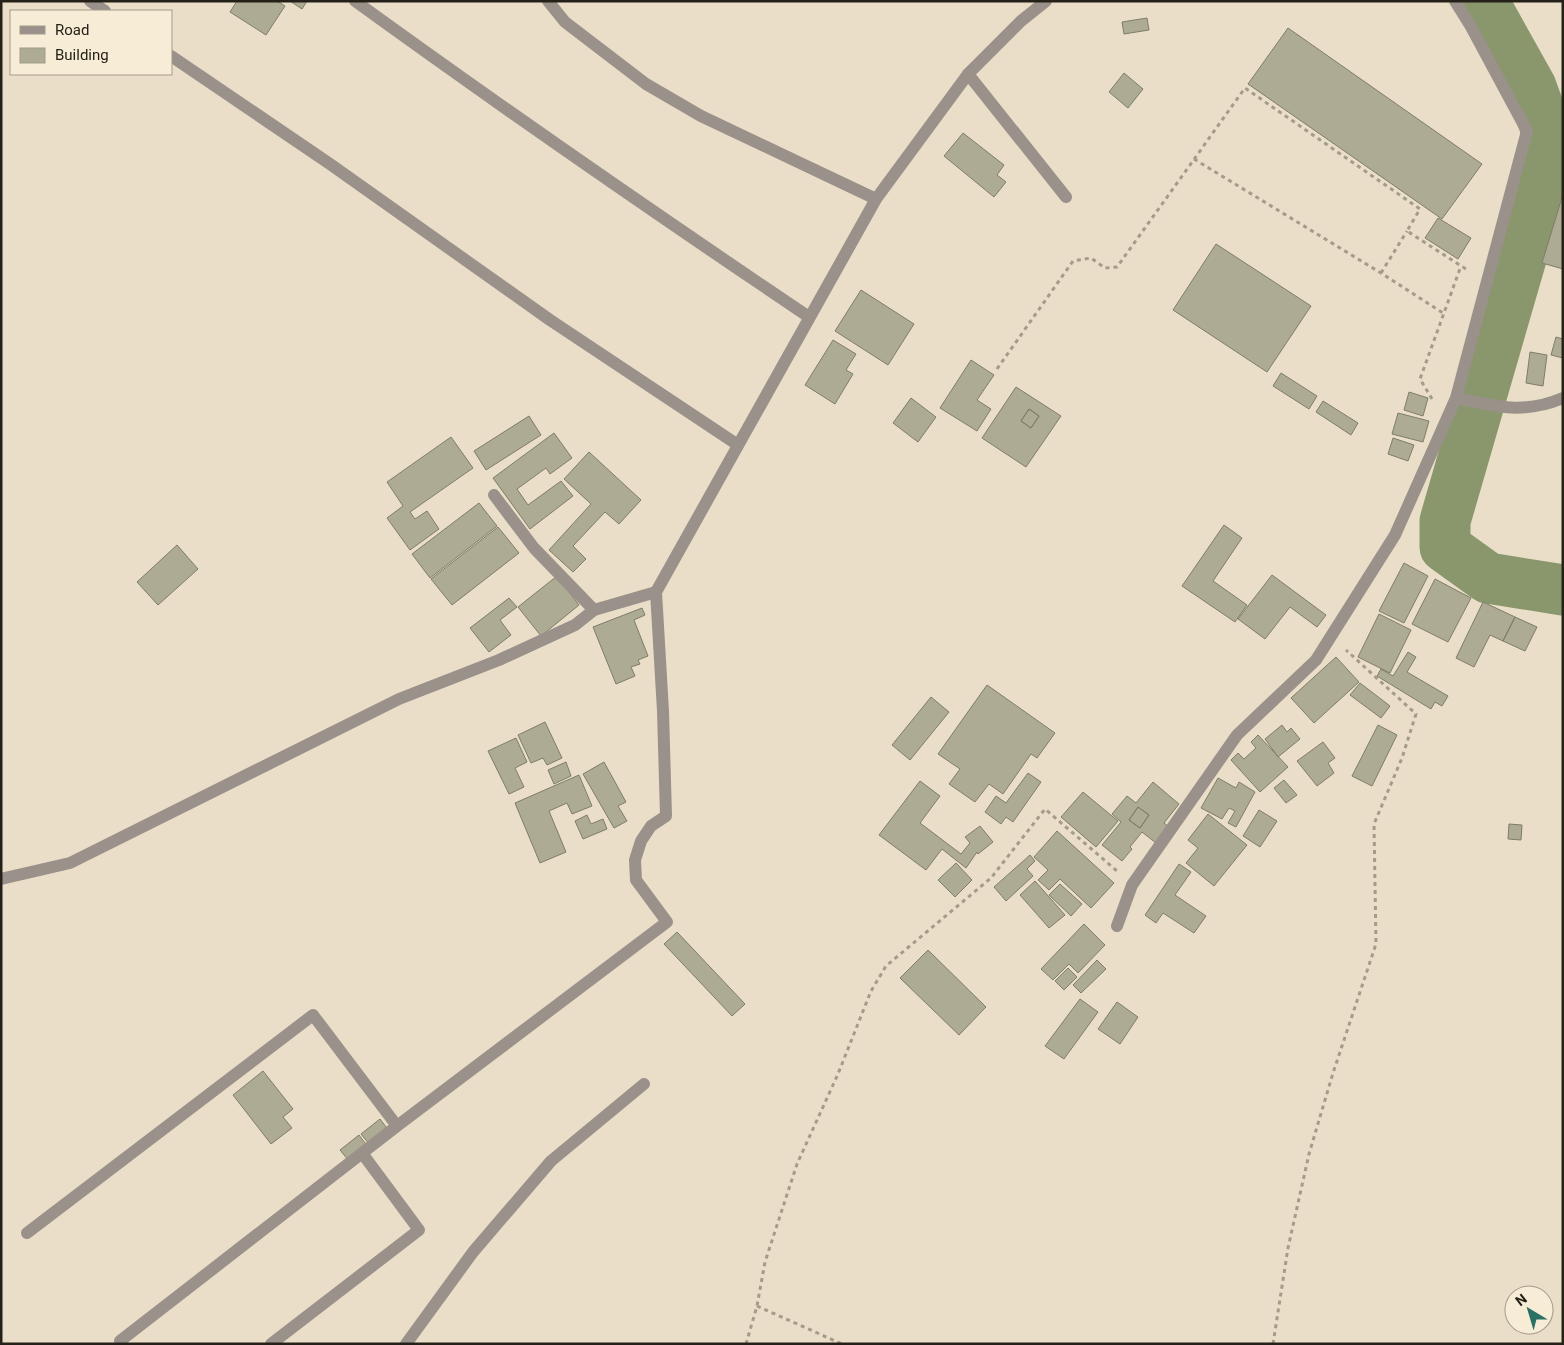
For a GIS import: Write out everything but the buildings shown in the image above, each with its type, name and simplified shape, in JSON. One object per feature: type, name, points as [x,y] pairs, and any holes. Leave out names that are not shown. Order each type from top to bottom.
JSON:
[{"type":"street","points":[[90,1],[104,10]]},
{"type":"street","points":[[355,1],[468,83],[644,206],[809,317]]},
{"type":"street","points":[[548,1],[565,22],[646,84],[701,116],[876,199]]},
{"type":"street","points":[[120,1341],[362,1153],[667,922],[636,880],[635,860],[641,841],[651,826],[666,816],[656,592],[876,199],[968,74],[1021,20],[1046,1]]},
{"type":"street","points":[[1117,926],[1132,885],[1237,735],[1316,660],[1331,637],[1395,535],[1456,398],[1527,130],[1455,1]]},
{"type":"street","points":[[172,57],[330,164],[550,320],[738,445]]},
{"type":"street","points":[[968,74],[1066,197]]},
{"type":"street","points":[[1456,398],[1508,409],[1546,405],[1563,398]]},
{"type":"street","points":[[494,495],[534,548],[594,610]]},
{"type":"street","points":[[1,879],[70,863],[399,699],[499,660],[575,625],[594,610],[656,592]]},
{"type":"street","points":[[27,1233],[314,1015],[398,1126]]},
{"type":"street","points":[[406,1344],[473,1252],[551,1161],[644,1084]]},
{"type":"street","points":[[271,1344],[419,1230],[362,1153]]},
{"type":"path","points":[[997,369],[1072,261],[1091,258],[1105,268],[1117,268],[1245,88],[1420,209],[1381,273]]},
{"type":"path","points":[[1194,159],[1443,313]]},
{"type":"path","points":[[1407,231],[1486,282]]},
{"type":"path","points":[[1445,421],[1420,379],[1461,266]]},
{"type":"path","points":[[1273,1344],[1288,1248],[1309,1154],[1333,1073],[1376,944],[1374,824],[1402,758],[1416,714],[1331,637]]},
{"type":"path","points":[[746,1344],[757,1306],[765,1262],[797,1164],[838,1074],[871,991],[886,966],[991,878],[1044,809],[1132,885]]},
{"type":"path","points":[[757,1306],[842,1344]]},
{"type":"waterway","points":[[1483,1],[1531,87],[1553,148],[1445,521],[1445,547],[1488,578],[1563,590]]}]
